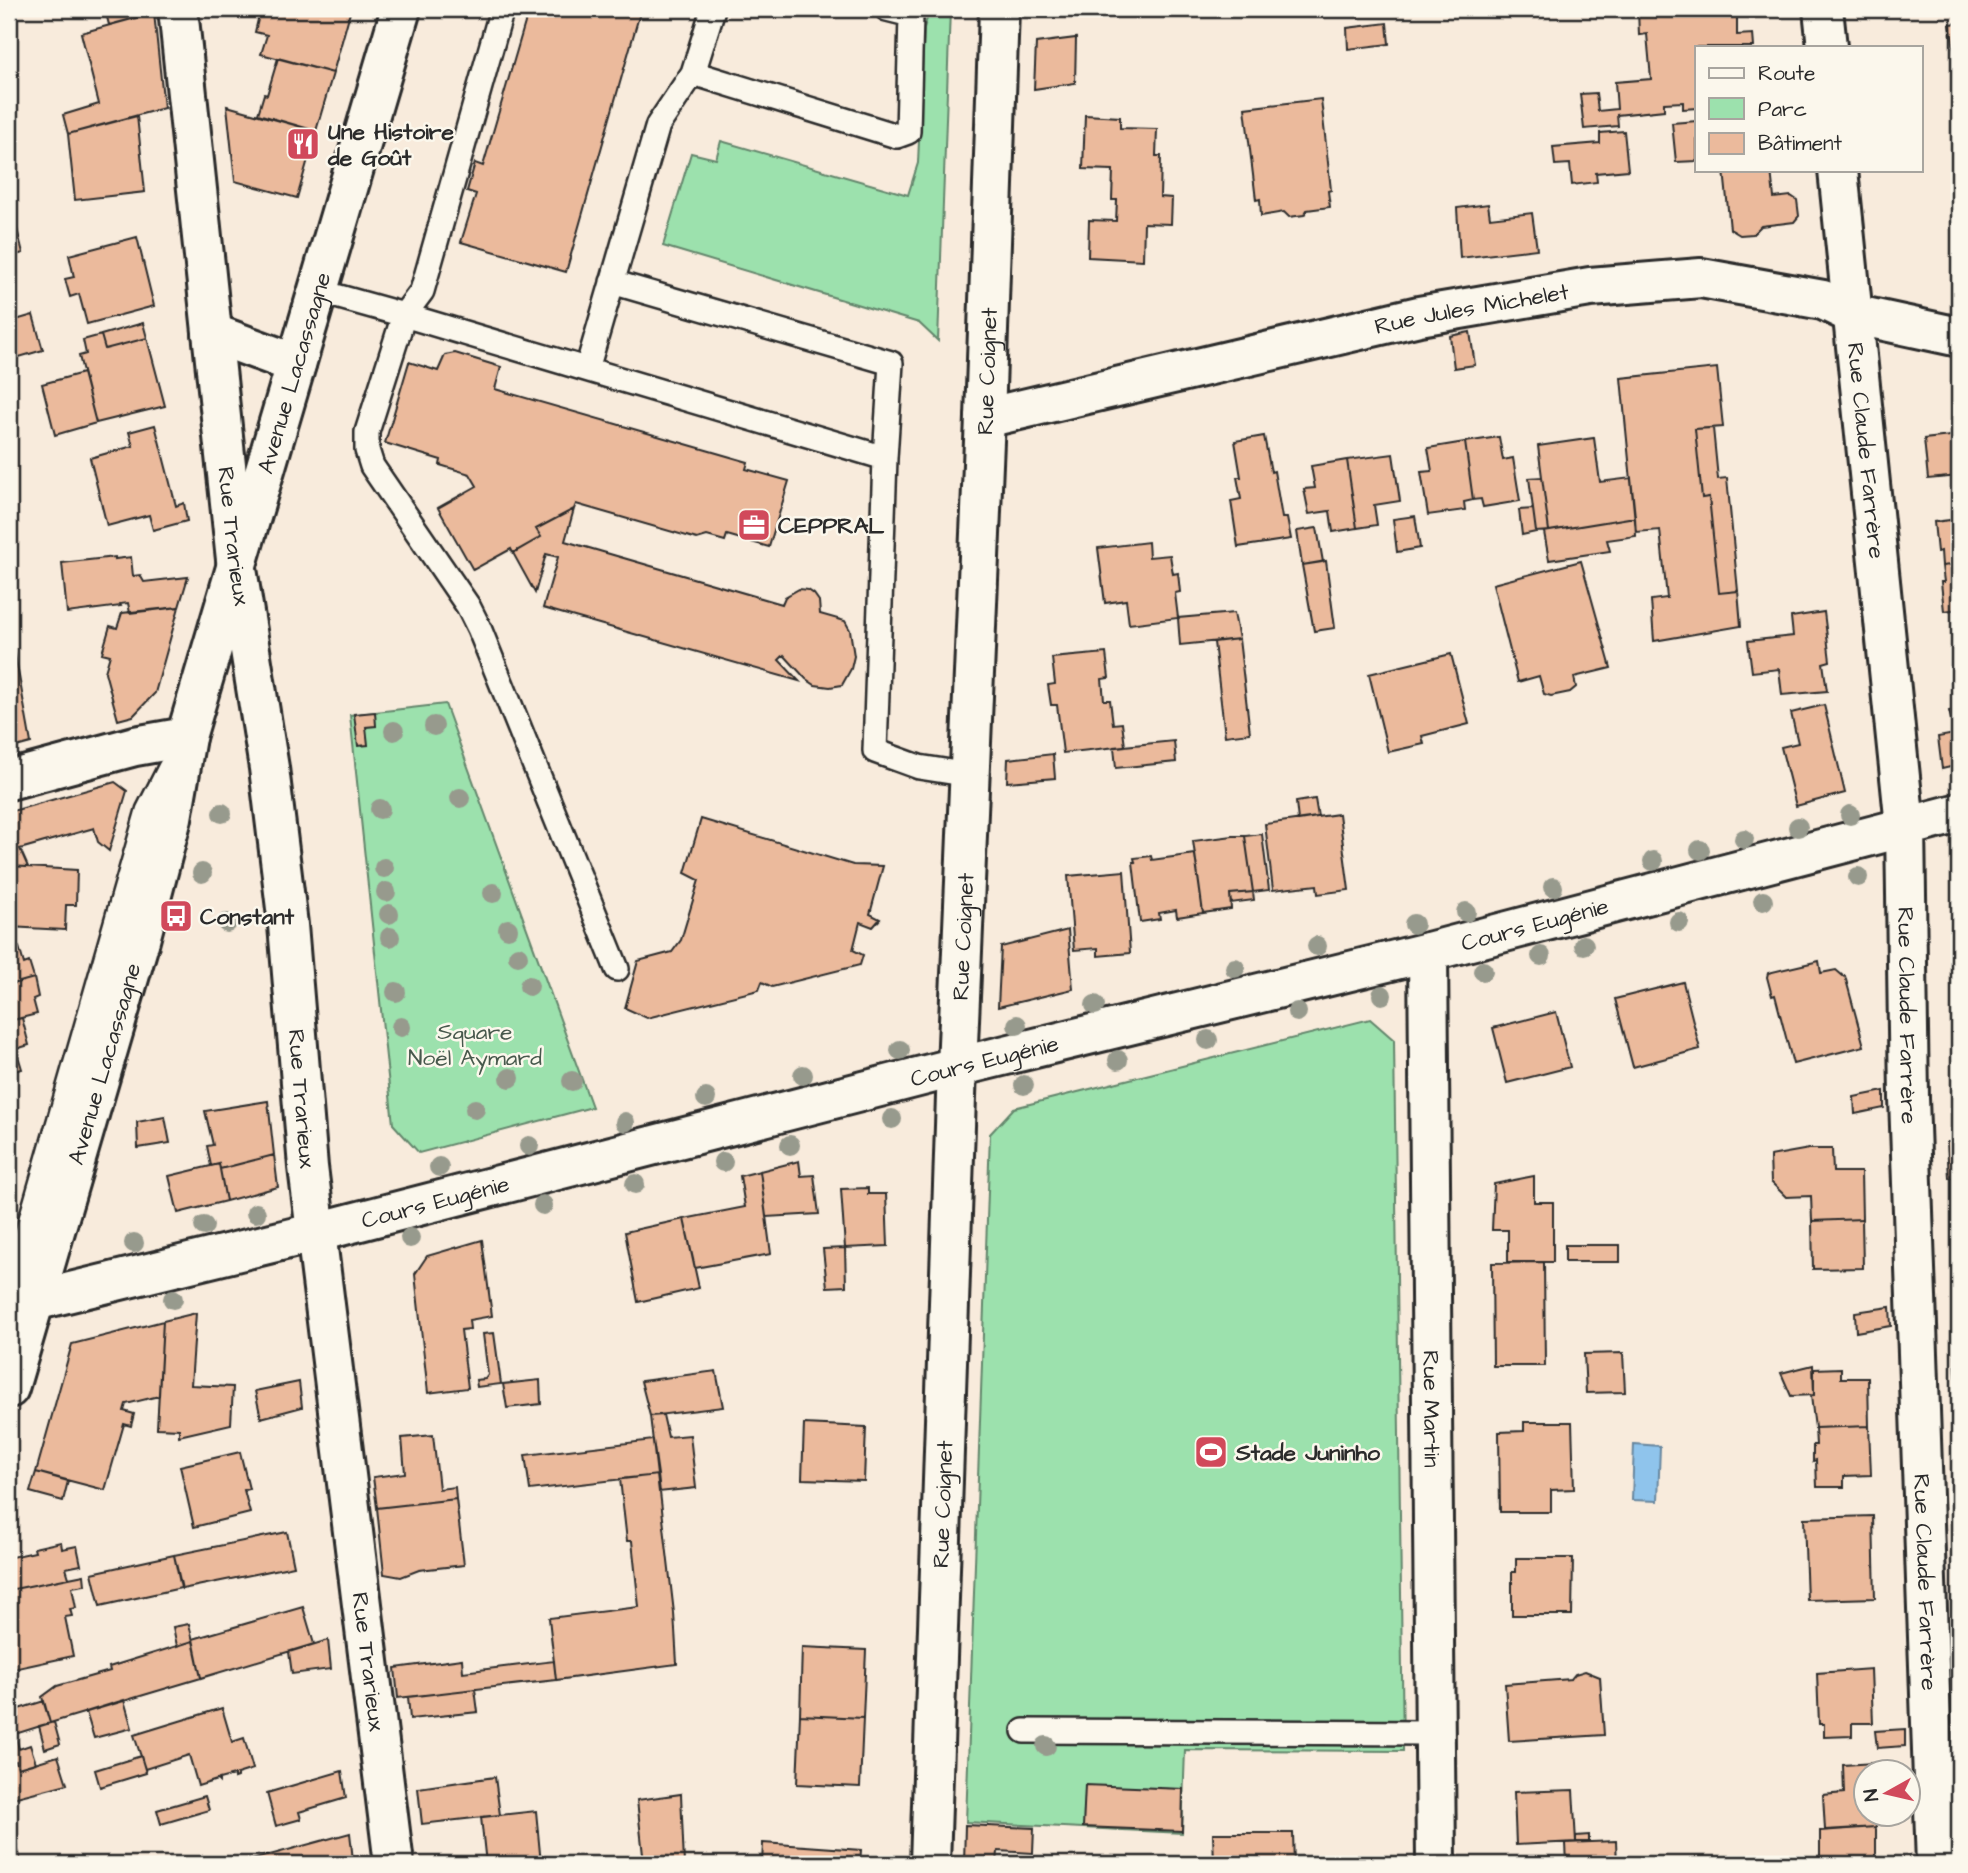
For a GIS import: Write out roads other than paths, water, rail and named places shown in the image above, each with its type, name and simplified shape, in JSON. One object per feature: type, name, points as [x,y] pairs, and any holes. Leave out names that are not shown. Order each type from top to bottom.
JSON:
[{"type":"street","name":"Rue Trarieux","points":[[178,9],[237,569],[269,768],[288,925],[308,1167],[394,1864]]},
{"type":"street","name":"Avenue Lacassagne","points":[[9,1388],[17,1305],[144,926],[172,818],[186,737],[401,9]]},
{"type":"street","name":"Rue Coignet","points":[[930,1864],[957,1067],[985,418],[999,9]]},
{"type":"street","points":[[1823,9],[1827,46]]},
{"type":"street","name":"Rue Claude Farrère","points":[[1839,172],[1905,826],[1909,1098],[1936,1864]]},
{"type":"street","name":"Rue Jules Michelet","points":[[985,418],[1419,316],[1590,287],[1701,278],[1822,300],[1853,314],[1959,337]]},
{"type":"street","points":[[212,332],[296,364]]},
{"type":"street","points":[[9,780],[135,746],[186,737]]},
{"type":"street","name":"Cours Eugénie","points":[[17,1305],[317,1232],[957,1067],[1429,952],[1959,813]]},
{"type":"street","name":"Rue Martin","points":[[1429,952],[1436,1864]]},
{"type":"lane","points":[[502,9],[422,292],[404,315],[368,432],[367,450],[372,466],[468,606],[479,628],[617,969]]},
{"type":"lane","points":[[587,369],[658,125],[693,73],[713,9]]},
{"type":"lane","points":[[693,73],[897,136],[908,132],[911,15],[887,9]]},
{"type":"lane","points":[[612,282],[891,363],[875,751],[919,767],[970,775]]},
{"type":"lane","points":[[317,291],[885,458]]},
{"type":"lane","points":[[1024,1731],[1435,1733]]},
{"type":"water","points":[[1634,1444],[1660,1446],[1658,1501],[1632,1500]]},
{"type":"place","name":"Une Histoire de Goût","points":[[303,144]]},
{"type":"place","name":"CEPPRAL","points":[[754,525]]},
{"type":"place","name":"Constant","points":[[176,916]]},
{"type":"place","name":"Stade Juninho","points":[[1211,1452]]},
{"type":"park label","name":"Square Noël Aymard","points":[[475,1044]]}]
